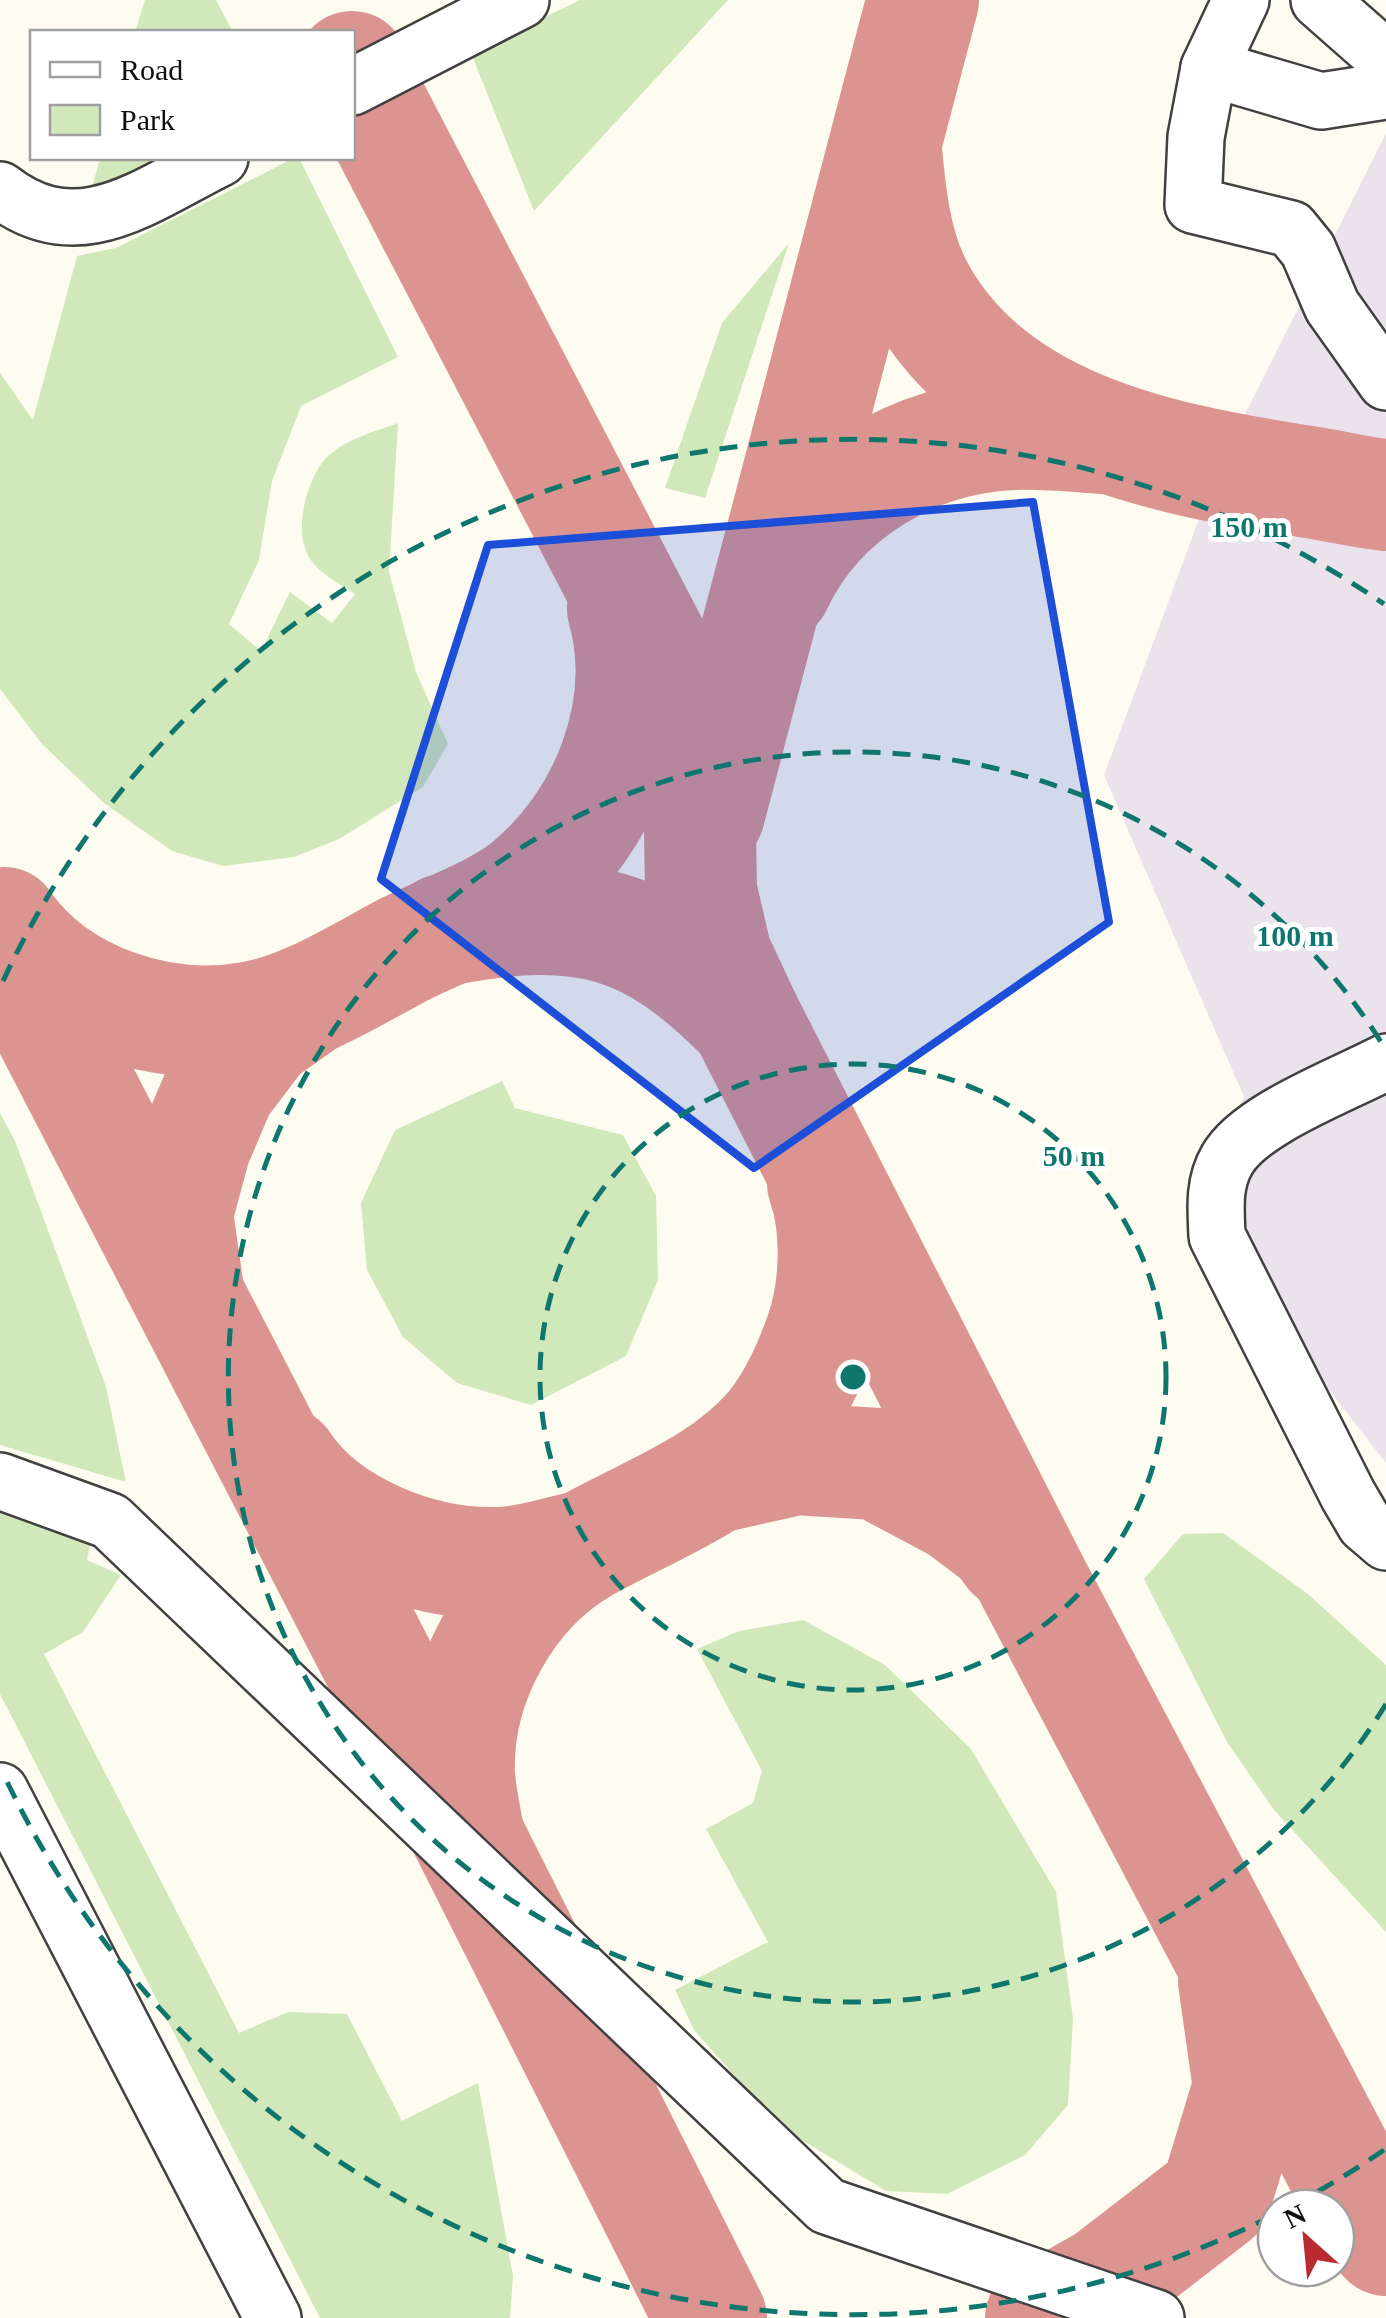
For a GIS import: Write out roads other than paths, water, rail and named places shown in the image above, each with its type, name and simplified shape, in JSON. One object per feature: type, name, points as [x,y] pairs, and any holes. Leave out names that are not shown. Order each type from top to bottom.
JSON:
[{"type":"lane","points":[[355,86],[520,0]]},
{"type":"lane","points":[[1241,0],[1209,68],[1196,137],[1193,205],[1292,229],[1308,250],[1332,306],[1386,382]]},
{"type":"lane","points":[[1319,0],[1386,59]]},
{"type":"lane","points":[[1209,68],[1322,101],[1386,91]]},
{"type":"lane","points":[[0,190],[54,219],[100,217],[216,160]]},
{"type":"lane","points":[[1386,1062],[1250,1133],[1227,1159],[1215,1194],[1217,1236],[1348,1495],[1365,1524],[1386,1542]]},
{"type":"lane","points":[[0,1481],[110,1521],[827,2206],[1156,2318]]},
{"type":"lane","points":[[5,1815],[272,2318]]}]
